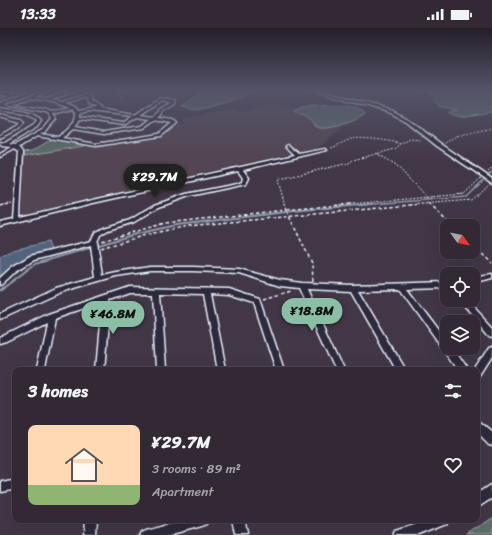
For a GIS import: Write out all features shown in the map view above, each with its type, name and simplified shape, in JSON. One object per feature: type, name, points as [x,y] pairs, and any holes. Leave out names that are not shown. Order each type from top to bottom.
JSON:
[{"type":"street","points":[[0,147],[3,143],[36,126],[39,121],[32,115],[26,114]]},
{"type":"street","points":[[0,156],[36,135],[52,123],[54,120],[51,114]]},
{"type":"street","points":[[58,139],[72,128],[79,118],[78,114]]},
{"type":"street","points":[[36,135],[96,145],[160,135],[174,123],[172,121],[125,114]]},
{"type":"street","points":[[72,128],[104,133],[143,127],[159,114]]},
{"type":"street","points":[[395,114],[415,125],[439,145],[492,181]]},
{"type":"street","points":[[79,118],[124,124],[135,115]]},
{"type":"street","points":[[0,116],[20,120],[22,123],[18,127],[0,137]]},
{"type":"street","points":[[0,132],[7,133]]},
{"type":"street","points":[[3,143],[16,147],[20,152],[18,219]]},
{"type":"street","points":[[288,146],[298,156]]},
{"type":"street","points":[[0,224],[85,202],[325,150]]},
{"type":"street","points":[[99,278],[95,245],[97,234],[101,231],[132,220],[163,204],[199,192],[244,183],[246,178],[239,168]]},
{"type":"street","points":[[0,282],[14,269],[32,258],[95,245]]},
{"type":"street","points":[[0,317],[59,290],[131,270],[193,269],[239,271],[280,283],[302,286],[353,288],[440,285]]},
{"type":"street","points":[[480,279],[492,276]]},
{"type":"street","points":[[302,286],[339,367]]},
{"type":"street","points":[[402,287],[440,339]]},
{"type":"street","points":[[353,288],[399,367]]},
{"type":"street","points":[[0,341],[52,316],[130,290],[229,292],[257,301],[279,367]]},
{"type":"street","points":[[156,290],[161,367]]},
{"type":"street","points":[[206,291],[220,367]]},
{"type":"street","points":[[100,367],[106,298]]},
{"type":"street","points":[[469,307],[492,333]]},
{"type":"street","points":[[42,367],[52,316]]},
{"type":"street","points":[[480,369],[492,351]]},
{"type":"street","points":[[452,355],[462,367]]},
{"type":"street","points":[[480,429],[492,440]]},
{"type":"street","points":[[0,486],[12,484]]},
{"type":"street","points":[[480,499],[492,490]]},
{"type":"street","points":[[89,535],[90,523]]},
{"type":"street","points":[[146,535],[191,523]]},
{"type":"street","points":[[240,523],[242,535]]},
{"type":"street","points":[[400,535],[436,523]]},
{"type":"path","points":[[313,286],[312,263],[288,216],[278,181],[280,179],[349,163],[353,160],[376,153],[395,149],[404,142],[414,139],[439,145],[456,136],[492,128]]},
{"type":"path","points":[[325,150],[340,145],[350,139],[389,140],[401,144]]},
{"type":"path","points":[[376,153],[395,164],[427,198]]},
{"type":"path","points":[[95,245],[165,223],[286,210],[464,194],[484,176]]},
{"type":"path","points":[[95,245],[171,229],[288,216],[471,200],[492,181]]},
{"type":"path","points":[[0,206],[18,202]]},
{"type":"path","points":[[427,203],[444,219]]},
{"type":"path","points":[[480,252],[492,263]]},
{"type":"path","points":[[257,301],[297,289],[302,286]]},
{"type":"shaded area","points":[[209,114],[324,114],[343,120],[341,130],[316,149],[23,214],[24,156],[162,136],[176,124],[184,124],[182,119]]},
{"type":"green space","points":[[299,114],[365,114],[356,120],[327,128],[317,127],[305,116]]},
{"type":"green space","points":[[450,114],[481,114],[460,117]]},
{"type":"green space","points":[[52,139],[87,144],[84,146],[24,156],[24,152],[32,151]]},
{"type":"green space","points":[[492,518],[492,535],[466,535]]},
{"type":"water","points":[[48,242],[51,250],[22,260],[0,278],[0,256],[13,250]]},
{"type":"waterway","points":[[364,205],[466,197],[492,172]]},
{"type":"waterway","points":[[364,205],[372,204]]},
{"type":"waterway","points":[[2,289],[35,264],[136,234],[176,225],[303,210],[364,205]]}]
